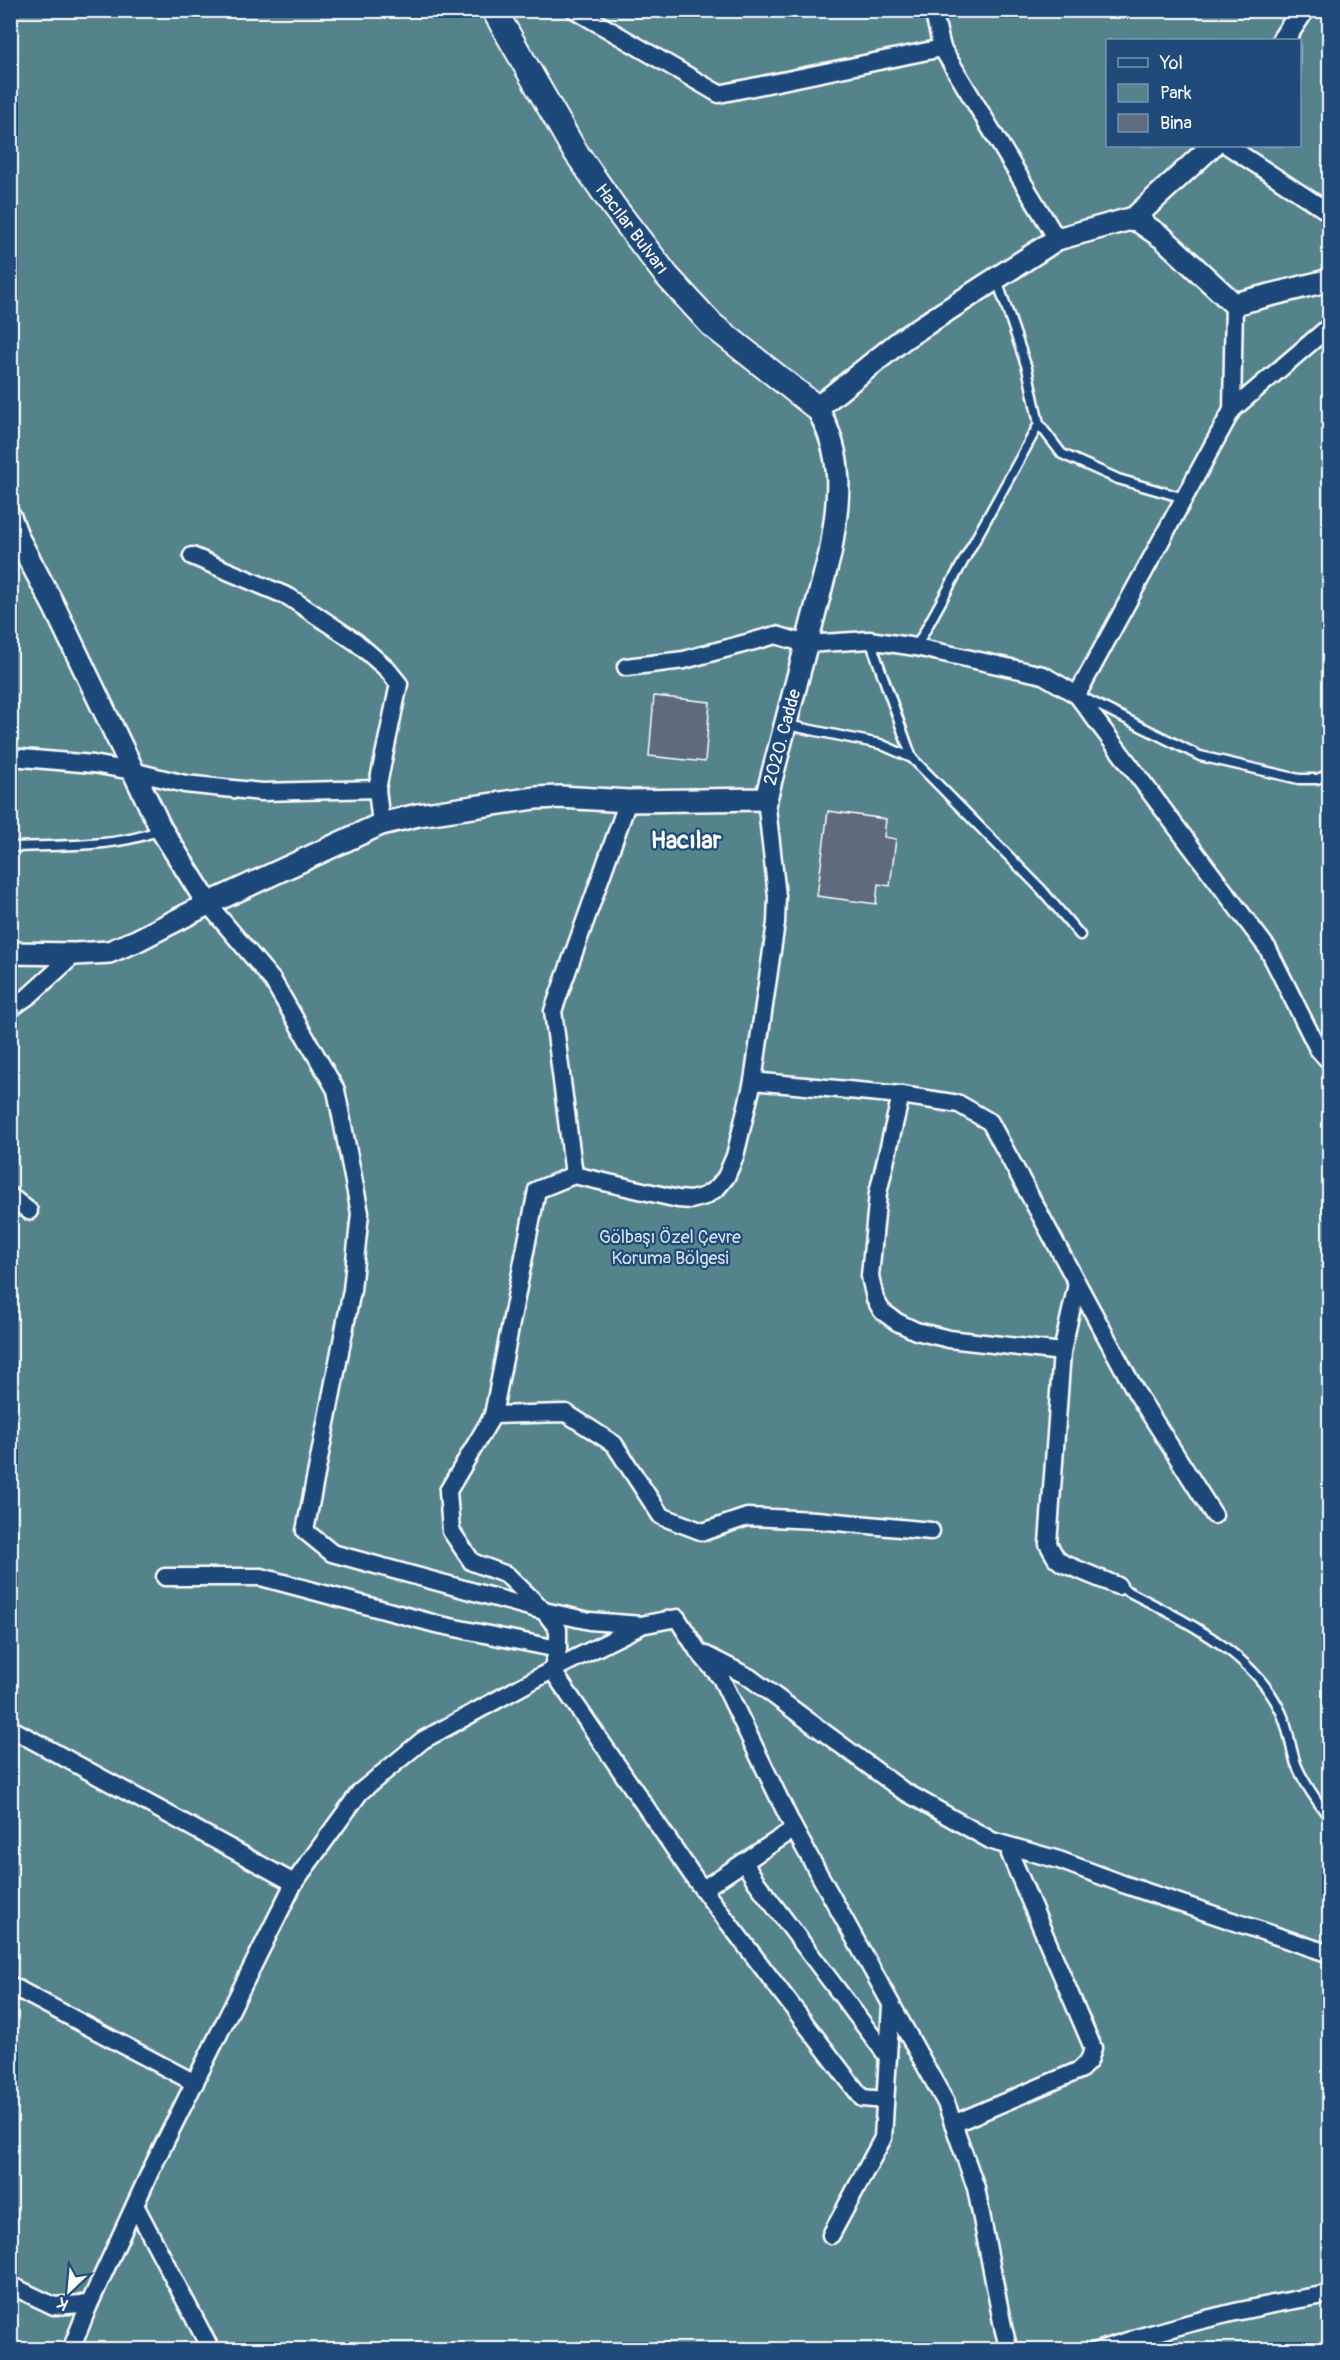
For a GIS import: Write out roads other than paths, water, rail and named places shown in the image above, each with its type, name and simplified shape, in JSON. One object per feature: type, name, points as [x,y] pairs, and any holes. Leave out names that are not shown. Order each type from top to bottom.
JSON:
[{"type":"main road","name":"Hacılar Bulvarı","points":[[494,10],[580,158],[667,276],[712,325],[817,408]]},
{"type":"street","points":[[575,10],[719,94],[942,48]]},
{"type":"street","points":[[933,10],[942,48],[1057,238]]},
{"type":"street","points":[[1284,39],[1303,10]]},
{"type":"street","points":[[817,408],[903,339],[1057,238],[1134,218],[1211,147]]},
{"type":"street","points":[[1230,147],[1329,213]]},
{"type":"street","points":[[1134,218],[1163,238],[1234,304],[1232,410]]},
{"type":"street","points":[[1234,304],[1329,280]]},
{"type":"street","points":[[1077,695],[1232,410],[1329,326]]},
{"type":"street","name":"2020. Cadde","points":[[574,1175],[691,1200],[705,1196],[717,1188],[726,1177],[735,1156],[753,1081],[776,923],[777,896],[766,799],[830,554],[839,494],[839,476],[832,437],[817,408]]},
{"type":"street","points":[[10,517],[18,538],[54,606],[161,829],[208,904],[273,981],[336,1090],[360,1213],[352,1290],[305,1531],[332,1553],[544,1611],[590,1621],[641,1625],[677,1618],[698,1651],[721,1678],[794,1829],[946,2103],[976,2187],[1002,2327],[1009,2349]]},
{"type":"street","points":[[192,556],[289,597],[356,642],[399,684],[377,789],[381,824]]},
{"type":"street","points":[[626,667],[684,660],[776,635],[806,644],[869,640],[916,647],[1043,675],[1077,695],[1268,949],[1318,1049],[1329,1062]]},
{"type":"street","points":[[10,757],[93,764],[185,784],[262,792],[298,793],[323,789],[377,789]]},
{"type":"street","points":[[10,953],[109,952],[381,824],[451,809],[535,798],[569,797],[628,801],[766,799]]},
{"type":"street","points":[[552,1670],[558,1649],[558,1629],[544,1611],[507,1575],[472,1562],[451,1531],[448,1491],[493,1415],[537,1191],[574,1175],[553,1011],[628,801]]},
{"type":"street","points":[[10,1009],[30,995],[75,954]]},
{"type":"street","points":[[753,1081],[901,1095],[959,1104],[990,1122],[1136,1392],[1214,1515]]},
{"type":"street","points":[[901,1095],[878,1193],[870,1276],[875,1299],[882,1311],[897,1322],[916,1331],[949,1339],[1062,1352]]},
{"type":"street","points":[[10,1196],[28,1211]]},
{"type":"street","points":[[1077,1284],[1062,1352],[1048,1544],[1056,1558],[1062,1563],[1118,1586]]},
{"type":"street","points":[[493,1415],[566,1413],[614,1444],[661,1516],[703,1532],[747,1517],[816,1520],[931,1531]]},
{"type":"street","points":[[165,1577],[261,1576],[436,1624],[558,1649]]},
{"type":"street","points":[[71,2349],[135,2205],[294,1883],[360,1792],[423,1740],[641,1625]]},
{"type":"street","points":[[698,1651],[749,1677],[902,1790],[992,1841],[1059,1860],[1329,1954]]},
{"type":"street","points":[[552,1670],[703,1889],[862,2098],[885,2100]]},
{"type":"street","points":[[10,1728],[294,1883]]},
{"type":"street","points":[[703,1889],[794,1829]]},
{"type":"street","points":[[953,2124],[1080,2070],[1092,2055],[1093,2048],[1010,1854],[1011,1847]]},
{"type":"street","points":[[744,1862],[757,1883],[888,2057]]},
{"type":"street","points":[[10,1985],[195,2083]]},
{"type":"street","points":[[831,2235],[883,2138],[891,2005]]},
{"type":"street","points":[[135,2205],[211,2349]]},
{"type":"street","points":[[10,2285],[54,2306],[81,2304],[88,2307]]},
{"type":"street","points":[[1100,2349],[1155,2332],[1329,2294]]},
{"type":"lane","points":[[996,278],[1027,368],[1039,424],[1062,454],[1118,479],[1184,498]]},
{"type":"lane","points":[[916,647],[1039,424]]},
{"type":"lane","points":[[869,640],[912,758]]},
{"type":"lane","points":[[1077,695],[1200,756],[1299,779],[1317,779],[1329,774]]},
{"type":"lane","points":[[785,724],[880,744],[912,758],[1041,889],[1080,935]]},
{"type":"lane","points":[[10,848],[118,841],[147,836],[161,829]]},
{"type":"lane","points":[[1118,1586],[1229,1649],[1265,1686],[1284,1718],[1296,1764],[1308,1788],[1329,1819]]},
{"type":"district","name":"Hacılar","points":[[686,840]]},
{"type":"park label","name":"Gölbaşı Özel Çevre Koruma Bölgesi","points":[[670,1247]]}]
